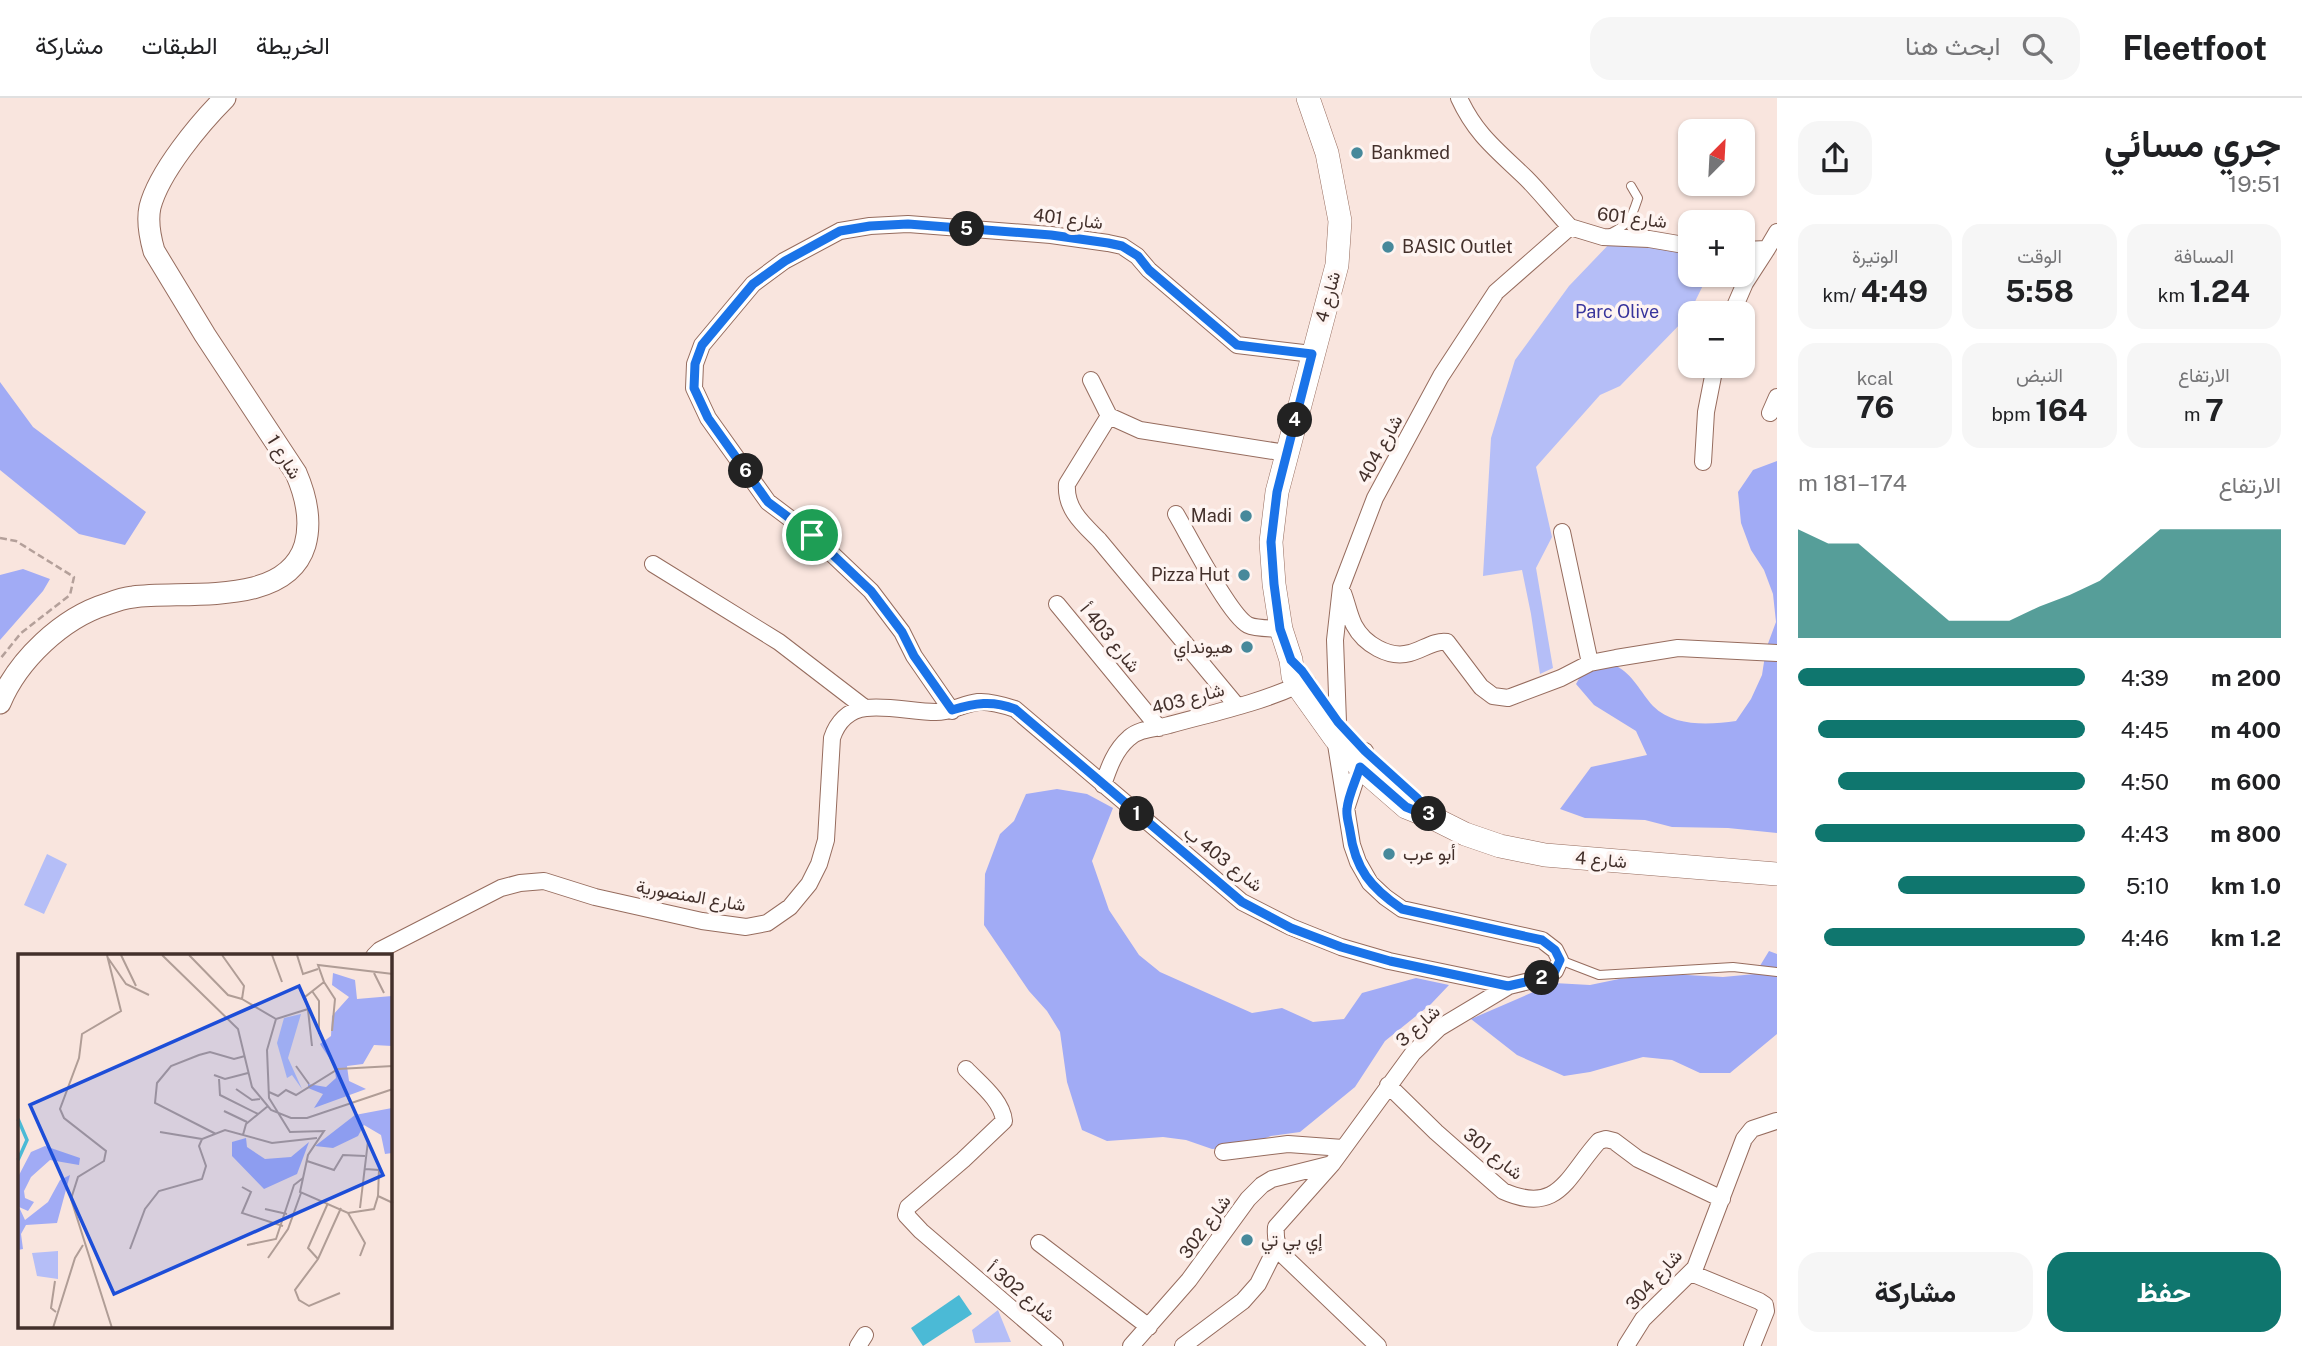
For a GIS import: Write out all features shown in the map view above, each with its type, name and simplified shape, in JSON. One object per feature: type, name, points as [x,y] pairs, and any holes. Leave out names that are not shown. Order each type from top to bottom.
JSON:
[{"type":"main road","name":"شارع 4","points":[[1308,98],[1327,153],[1340,221],[1337,265],[1286,453],[1277,492],[1271,542],[1280,629],[1291,660],[1293,676],[1304,684],[1336,730],[1406,807],[1465,834],[1500,846],[1545,855],[1777,874]]},
{"type":"street","name":"شارع 1","points":[[0,703],[5,690],[36,651],[86,612],[132,597],[236,591],[269,584],[288,573],[301,556],[307,538],[308,515],[306,495],[296,473],[154,251],[150,232],[150,207],[162,180],[177,156],[225,98]]},
{"type":"street","points":[[1459,98],[1469,119],[1489,145],[1526,178],[1570,227]]},
{"type":"street","name":"شارع 401","points":[[952,710],[914,656],[902,632],[871,591],[812,535],[768,502],[708,418],[694,388],[695,364],[702,345],[753,284],[785,261],[840,231],[908,224],[1013,232],[1122,246],[1138,256],[1149,270],[1237,345],[1312,354]]},
{"type":"street","name":"شارع 601","points":[[1570,227],[1604,237],[1649,239],[1678,244]]},
{"type":"street","name":"شارع 404","points":[[1336,730],[1335,640],[1341,587],[1382,484],[1441,376],[1496,292],[1570,227]]},
{"type":"street","points":[[1737,301],[1745,283],[1777,232]]},
{"type":"street","points":[[1755,250],[1767,249]]},
{"type":"street","points":[[1703,461],[1706,412],[1713,378]]},
{"type":"street","points":[[1091,380],[1109,416],[1140,430],[1286,453]]},
{"type":"street","points":[[1770,413],[1777,397]]},
{"type":"street","points":[[1109,416],[1068,484],[1071,506],[1078,519],[1099,540],[1237,706]]},
{"type":"street","points":[[1176,514],[1206,568],[1237,615],[1251,626],[1280,629]]},
{"type":"street","points":[[1562,532],[1590,663]]},
{"type":"street","points":[[653,564],[779,642],[865,708],[939,712],[952,710]]},
{"type":"street","points":[[1341,587],[1355,627],[1373,645],[1390,654],[1399,655],[1440,641],[1447,642],[1481,687],[1493,696],[1508,698],[1561,678],[1590,663],[1678,648],[1777,653]]},
{"type":"street","name":"شارع 403 أ","points":[[1058,604],[1158,728]]},
{"type":"street","name":"شارع 403","points":[[1103,785],[1112,761],[1130,737],[1141,730],[1158,728],[1237,706],[1304,684]]},
{"type":"street","name":"شارع 403 ب","points":[[952,710],[977,702],[1000,704],[1015,709],[1242,902],[1291,928],[1341,947],[1390,961],[1508,986]]},
{"type":"street","name":"شارع المنصورية","points":[[376,954],[427,924],[501,888],[544,881],[594,897],[702,921],[746,927],[767,923],[790,906],[810,884],[826,840],[832,738],[836,726],[845,717],[865,708]]},
{"type":"street","points":[[1336,730],[1352,845],[1370,883],[1402,909],[1542,940],[1555,950],[1560,960]]},
{"type":"street","points":[[1347,809],[1363,759]]},
{"type":"street","name":"شارع 3","points":[[1183,1346],[1243,1301],[1258,1284],[1277,1246],[1276,1227],[1332,1164],[1413,1053],[1439,1028],[1508,986],[1542,978],[1555,971],[1560,960]]},
{"type":"street","name":"شارع 302 أ","points":[[966,1069],[992,1096],[1003,1113],[1004,1121],[908,1207],[906,1214],[911,1222],[1055,1346]]},
{"type":"street","name":"شارع 301","points":[[1388,1085],[1465,1158],[1503,1191],[1516,1197],[1528,1201],[1556,1194],[1599,1141],[1606,1139],[1614,1141],[1638,1159],[1722,1199]]},
{"type":"street","name":"شارع 304","points":[[1626,1346],[1643,1320],[1690,1273],[1700,1256],[1744,1139],[1752,1129],[1776,1121]]},
{"type":"street","points":[[1223,1152],[1288,1144],[1343,1148]]},
{"type":"street","name":"شارع 302","points":[[1131,1346],[1189,1280],[1248,1199],[1262,1185],[1272,1179],[1332,1164]]},
{"type":"street","points":[[1039,1243],[1149,1327]]},
{"type":"street","points":[[1277,1246],[1297,1270],[1378,1346]]},
{"type":"street","points":[[1690,1273],[1765,1305],[1766,1311],[1752,1346]]},
{"type":"lane","points":[[1604,237],[1625,226],[1630,218],[1638,198],[1631,187]]},
{"type":"lane","points":[[1560,960],[1599,975],[1733,967],[1777,972]]},
{"type":"path","points":[[0,538],[16,541],[74,578],[71,595],[20,633],[0,659]]},
{"type":"green space","name":"Parc Olive","points":[[1614,239],[1678,244],[1678,287],[1702,287],[1695,301],[1678,301],[1678,326],[1620,386],[1600,395],[1536,467],[1552,537],[1536,568],[1553,668],[1540,674],[1522,570],[1483,576],[1491,438],[1515,360],[1569,286]]},
{"type":"green space","points":[[47,854],[67,864],[44,914],[24,905]]},
{"type":"green space","points":[[998,1310],[1011,1342],[975,1343],[972,1330]]},
{"type":"shaded area","points":[[0,382],[33,427],[146,512],[125,545],[79,534],[0,470]]},
{"type":"shaded area","points":[[1777,461],[1777,833],[1728,828],[1672,827],[1645,820],[1585,818],[1560,809],[1591,767],[1647,755],[1636,731],[1594,705],[1576,684],[1589,661],[1622,669],[1653,706],[1661,713],[1681,721],[1703,724],[1736,721],[1751,699],[1762,675],[1766,649],[1776,622],[1773,594],[1741,523],[1738,492],[1753,470]]},
{"type":"shaded area","points":[[23,569],[50,579],[43,591],[0,640],[0,575]]},
{"type":"shaded area","points":[[1057,789],[1087,794],[1113,808],[1092,861],[1109,910],[1139,955],[1160,972],[1252,1013],[1282,1008],[1313,1022],[1344,1019],[1362,993],[1416,978],[1449,985],[1431,1004],[1385,1041],[1355,1087],[1300,1132],[1271,1136],[1242,1147],[1212,1149],[1186,1140],[1163,1137],[1107,1141],[1082,1130],[1067,1082],[1060,1032],[984,925],[985,874],[1000,834],[1014,821],[1026,794]]},
{"type":"shaded area","points":[[1769,951],[1777,954],[1777,1034],[1730,1073],[1700,1073],[1672,1060],[1643,1057],[1590,1072],[1564,1076],[1517,1055],[1471,1019],[1554,983],[1590,985],[1669,974],[1723,977],[1755,974]]},
{"type":"shaded area","points":[[959,1295],[972,1314],[923,1346],[911,1328]]},
{"type":"place","name":"Bankmed","points":[[1357,153]]},
{"type":"place","name":"BASIC Outlet","points":[[1388,247]]},
{"type":"place","name":"Madi","points":[[1246,516]]},
{"type":"place","name":"Pizza Hut","points":[[1244,575]]},
{"type":"place","name":"هيونداي","points":[[1247,647]]},
{"type":"place","name":"أبو عرب","points":[[1389,854]]},
{"type":"place","name":"إي بي تي","points":[[1247,1240]]},
{"type":"route","points":[[908,224],[1051,235],[1122,246],[1138,256],[1149,270],[1237,345],[1312,354],[1277,492],[1271,542],[1280,629],[1291,660],[1302,671],[1338,722],[1365,751],[1417,798],[1431,817],[1406,807],[1360,767],[1347,809],[1352,845],[1358,862],[1370,883],[1402,909],[1542,940],[1555,950],[1560,960],[1555,971],[1542,978],[1508,986],[1390,961],[1341,947],[1291,928],[1242,902],[1015,709],[1000,704],[977,702],[952,710],[914,656],[902,632],[871,591],[812,535],[768,502],[708,418],[694,388],[695,364],[702,345],[753,284],[785,261],[840,231],[908,224]]}]
